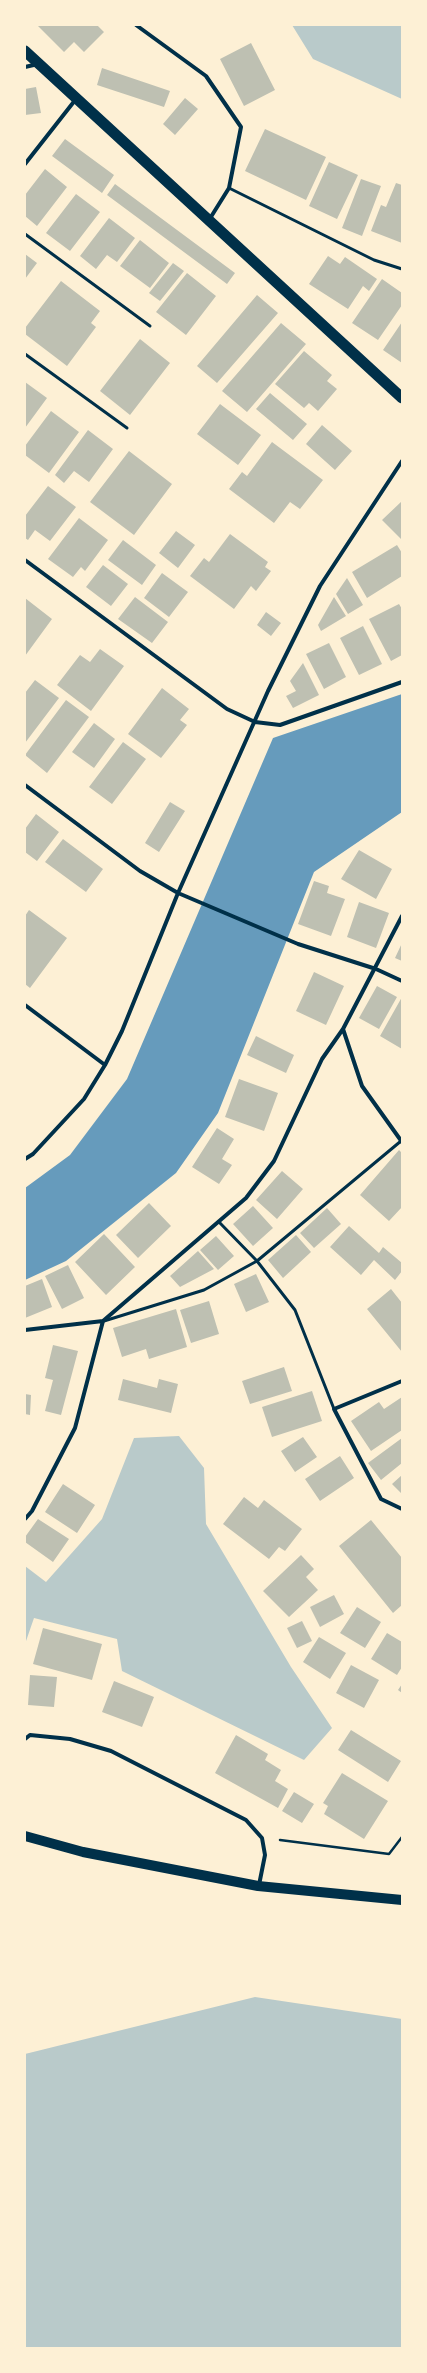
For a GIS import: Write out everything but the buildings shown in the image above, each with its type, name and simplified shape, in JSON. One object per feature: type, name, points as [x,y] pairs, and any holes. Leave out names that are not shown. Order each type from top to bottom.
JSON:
[{"type":"highway","points":[[25,52],[402,398]]},
{"type":"main road","points":[[25,1836],[83,1852],[258,1886],[402,1900]]},
{"type":"street","points":[[136,25],[206,76],[241,127],[229,188],[209,220]]},
{"type":"street","points":[[25,67],[38,64]]},
{"type":"street","points":[[25,164],[76,98]]},
{"type":"street","points":[[25,1159],[33,1154],[84,1099],[105,1065],[122,1030],[178,893],[255,722],[320,586],[402,461]]},
{"type":"street","points":[[25,560],[226,709],[255,722],[280,725],[402,682]]},
{"type":"street","points":[[25,785],[140,871],[178,893],[298,944],[376,969],[402,982]]},
{"type":"street","points":[[25,1330],[103,1321],[246,1198],[274,1161],[322,1059],[343,1029],[376,969],[402,916]]},
{"type":"street","points":[[25,1005],[105,1065]]},
{"type":"street","points":[[343,1029],[362,1086],[401,1142]]},
{"type":"street","points":[[25,1519],[32,1511],[75,1428],[103,1321]]},
{"type":"street","points":[[402,1381],[334,1409],[381,1500],[402,1510]]},
{"type":"street","points":[[25,1739],[30,1735],[70,1739],[111,1751],[246,1820],[262,1838],[265,1855],[258,1886]]},
{"type":"lane","points":[[229,188],[374,260],[402,269]]},
{"type":"lane","points":[[25,234],[150,326]]},
{"type":"lane","points":[[25,354],[127,428]]},
{"type":"lane","points":[[103,1321],[204,1290],[257,1261],[401,1142]]},
{"type":"lane","points":[[219,1222],[257,1261],[295,1310],[334,1409]]},
{"type":"path","points":[[262,1838],[389,1854],[402,1837]]},
{"type":"shaded area","points":[[292,25],[402,25],[402,99],[313,59]]},
{"type":"shaded area","points":[[179,1436],[204,1468],[206,1524],[291,1667],[332,1728],[304,1760],[122,1671],[117,1639],[34,1618],[25,1644],[25,1566],[46,1582],[102,1519],[134,1438]]},
{"type":"shaded area","points":[[255,1997],[402,2019],[402,2348],[25,2348],[25,2054]]},
{"type":"water","points":[[402,694],[402,812],[314,872],[218,1113],[176,1173],[66,1261],[25,1280],[25,1188],[70,1155],[127,1079],[273,738]]}]
